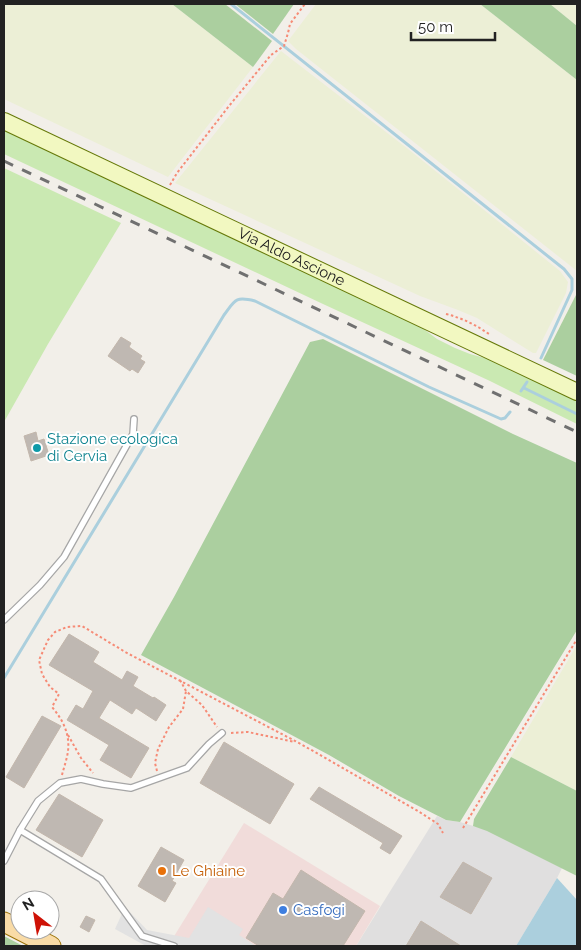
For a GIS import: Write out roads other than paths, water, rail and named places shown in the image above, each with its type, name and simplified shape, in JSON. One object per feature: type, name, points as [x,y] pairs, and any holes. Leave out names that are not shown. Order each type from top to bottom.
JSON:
[{"type":"main road","points":[[4,922],[51,946]]},
{"type":"street","name":"Via Aldo Ascione","points":[[4,121],[577,392]]},
{"type":"lane","points":[[4,620],[40,585],[64,557],[133,434],[134,419]]},
{"type":"lane","points":[[4,861],[38,801],[60,783],[81,779],[131,788],[187,768],[222,733]]},
{"type":"lane","points":[[20,830],[101,879],[142,936],[174,946]]},
{"type":"water","points":[[557,878],[577,900],[577,946],[516,946]]},
{"type":"waterway","points":[[231,4],[564,269],[572,279],[572,290],[541,358]]},
{"type":"waterway","points":[[4,678],[224,315],[236,300],[255,301],[429,387],[501,419],[505,418],[510,412]]},
{"type":"waterway","points":[[521,391],[527,382]]},
{"type":"waterway","points":[[524,388],[577,414]]},
{"type":"railway","points":[[4,161],[577,432]]},
{"type":"place","name":"Stazione ecologica di Cervia","points":[[37,448]]},
{"type":"place","name":"Le Ghiaine","points":[[162,871]]},
{"type":"place","name":"Casfogi","points":[[283,910]]}]
